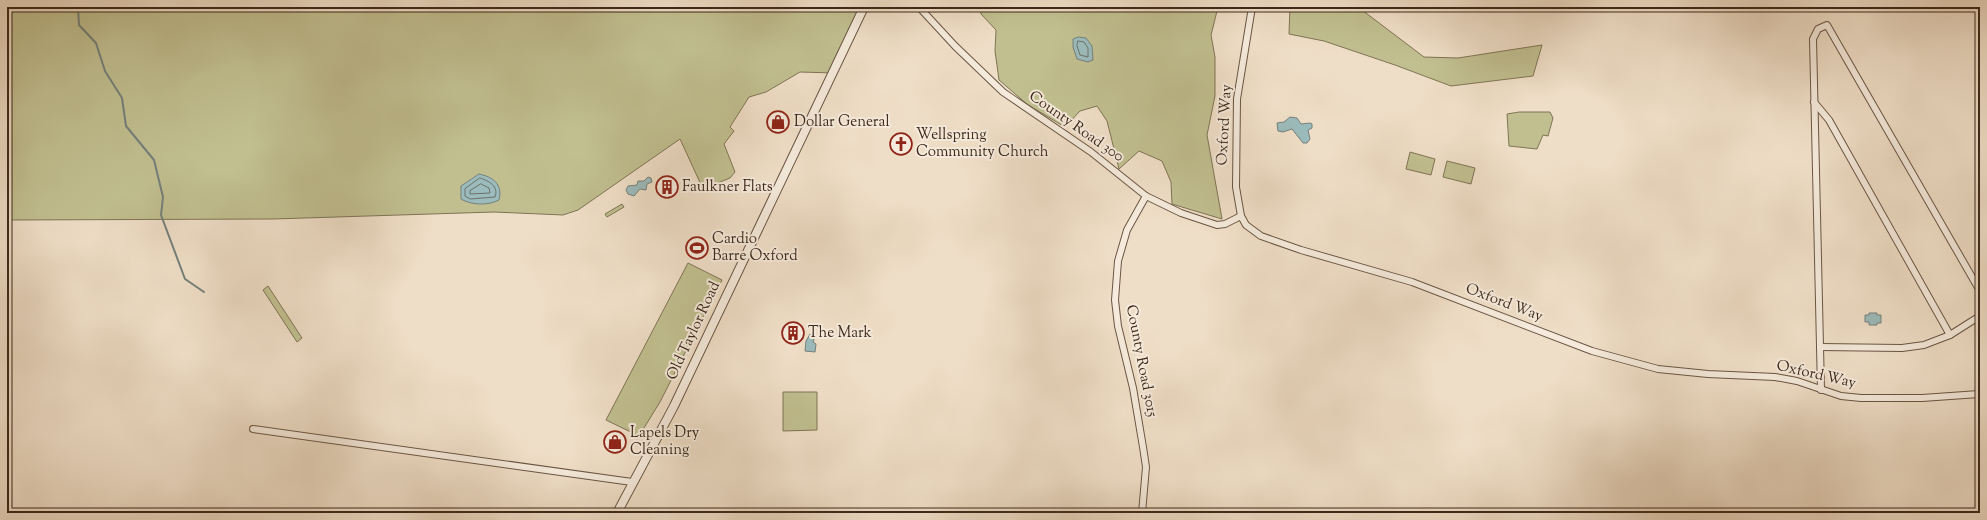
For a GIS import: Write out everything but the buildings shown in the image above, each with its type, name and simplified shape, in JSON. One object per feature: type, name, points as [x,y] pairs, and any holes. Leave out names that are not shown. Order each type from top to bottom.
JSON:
[{"type":"street","name":"Old Taylor Road","points":[[616,513],[674,406],[864,7]]},
{"type":"street","name":"County Road 300","points":[[919,7],[955,46],[1003,92],[1091,152],[1146,196],[1181,213],[1217,225],[1225,224],[1241,216]]},
{"type":"street","name":"Oxford Way","points":[[1252,7],[1247,45],[1241,69],[1236,125],[1236,187],[1241,216],[1251,230],[1261,236],[1302,250],[1412,282],[1592,351],[1658,369],[1708,374],[1775,377],[1797,381],[1841,396],[1861,398],[1922,398],[1980,395],[1980,387]]},
{"type":"street","points":[[1821,390],[1813,39],[1818,29],[1827,25],[1980,291]]},
{"type":"street","points":[[1814,102],[1829,120],[1950,335]]},
{"type":"street","name":"County Road 3015","points":[[1142,513],[1146,467],[1144,447],[1133,388],[1118,326],[1115,300],[1116,267],[1127,230],[1146,196]]},
{"type":"street","points":[[1820,347],[1902,348],[1924,346],[1950,335],[1980,316]]},
{"type":"street","points":[[253,429],[632,482]]},
{"type":"shaded area","points":[[7,7],[863,7],[833,73],[800,72],[766,92],[749,97],[730,127],[734,131],[724,144],[735,172],[730,178],[703,189],[680,139],[578,210],[563,215],[494,212],[273,219],[7,220]]},
{"type":"shaded area","points":[[980,7],[1218,7],[1211,35],[1215,57],[1215,96],[1207,135],[1222,219],[1172,204],[1171,182],[1162,161],[1139,151],[1119,169],[1107,121],[1097,106],[1080,111],[1065,127],[1028,105],[999,80],[995,51],[996,30],[981,14]]},
{"type":"shaded area","points":[[1290,7],[1358,7],[1424,57],[1458,58],[1542,45],[1533,76],[1451,86],[1324,41],[1289,34]]},
{"type":"shaded area","points":[[1519,112],[1550,112],[1553,118],[1548,136],[1543,135],[1537,149],[1509,146],[1507,114]]},
{"type":"shaded area","points":[[1410,152],[1435,159],[1431,175],[1406,169]]},
{"type":"shaded area","points":[[1447,161],[1475,168],[1471,184],[1443,177]]},
{"type":"shaded area","points":[[622,204],[624,207],[607,217],[605,214]]},
{"type":"shaded area","points":[[688,263],[722,280],[660,402],[639,436],[606,420]]},
{"type":"shaded area","points":[[268,286],[302,338],[297,342],[263,290]]},
{"type":"shaded area","points":[[783,392],[817,392],[817,430],[783,431]]},
{"type":"water","points":[[1078,37],[1086,38],[1092,46],[1093,60],[1088,62],[1077,59],[1073,47],[1073,39]]},
{"type":"water","points":[[1290,117],[1297,118],[1301,124],[1312,124],[1312,128],[1308,130],[1310,139],[1307,143],[1303,143],[1292,129],[1283,132],[1278,131],[1277,123],[1284,122]]},
{"type":"water","points":[[479,174],[489,177],[496,182],[500,190],[499,200],[480,204],[470,203],[461,199],[461,186]]},
{"type":"water","points":[[648,177],[651,178],[652,182],[647,184],[646,190],[640,189],[634,196],[628,194],[626,190],[628,186],[637,185],[638,181],[644,181]]},
{"type":"water","points":[[1869,313],[1877,313],[1877,315],[1881,315],[1881,323],[1877,323],[1877,325],[1869,325],[1869,322],[1865,322],[1865,315],[1869,315]]},
{"type":"water","points":[[810,334],[815,337],[813,342],[816,344],[815,352],[805,351],[806,341]]},
{"type":"waterway","points":[[78,7],[79,25],[96,43],[105,71],[122,98],[126,126],[154,160],[163,197],[161,215],[185,279],[204,292]]},
{"type":"place","name":"Dollar General","points":[[778,122]]},
{"type":"place","name":"Wellspring Community Church","points":[[901,144]]},
{"type":"place","name":"Faulkner Flats","points":[[667,187]]},
{"type":"place","name":"Cardio Barre Oxford","points":[[697,248]]},
{"type":"place","name":"The Mark","points":[[793,333]]},
{"type":"place","name":"Lapels Dry Cleaning","points":[[615,442]]}]
